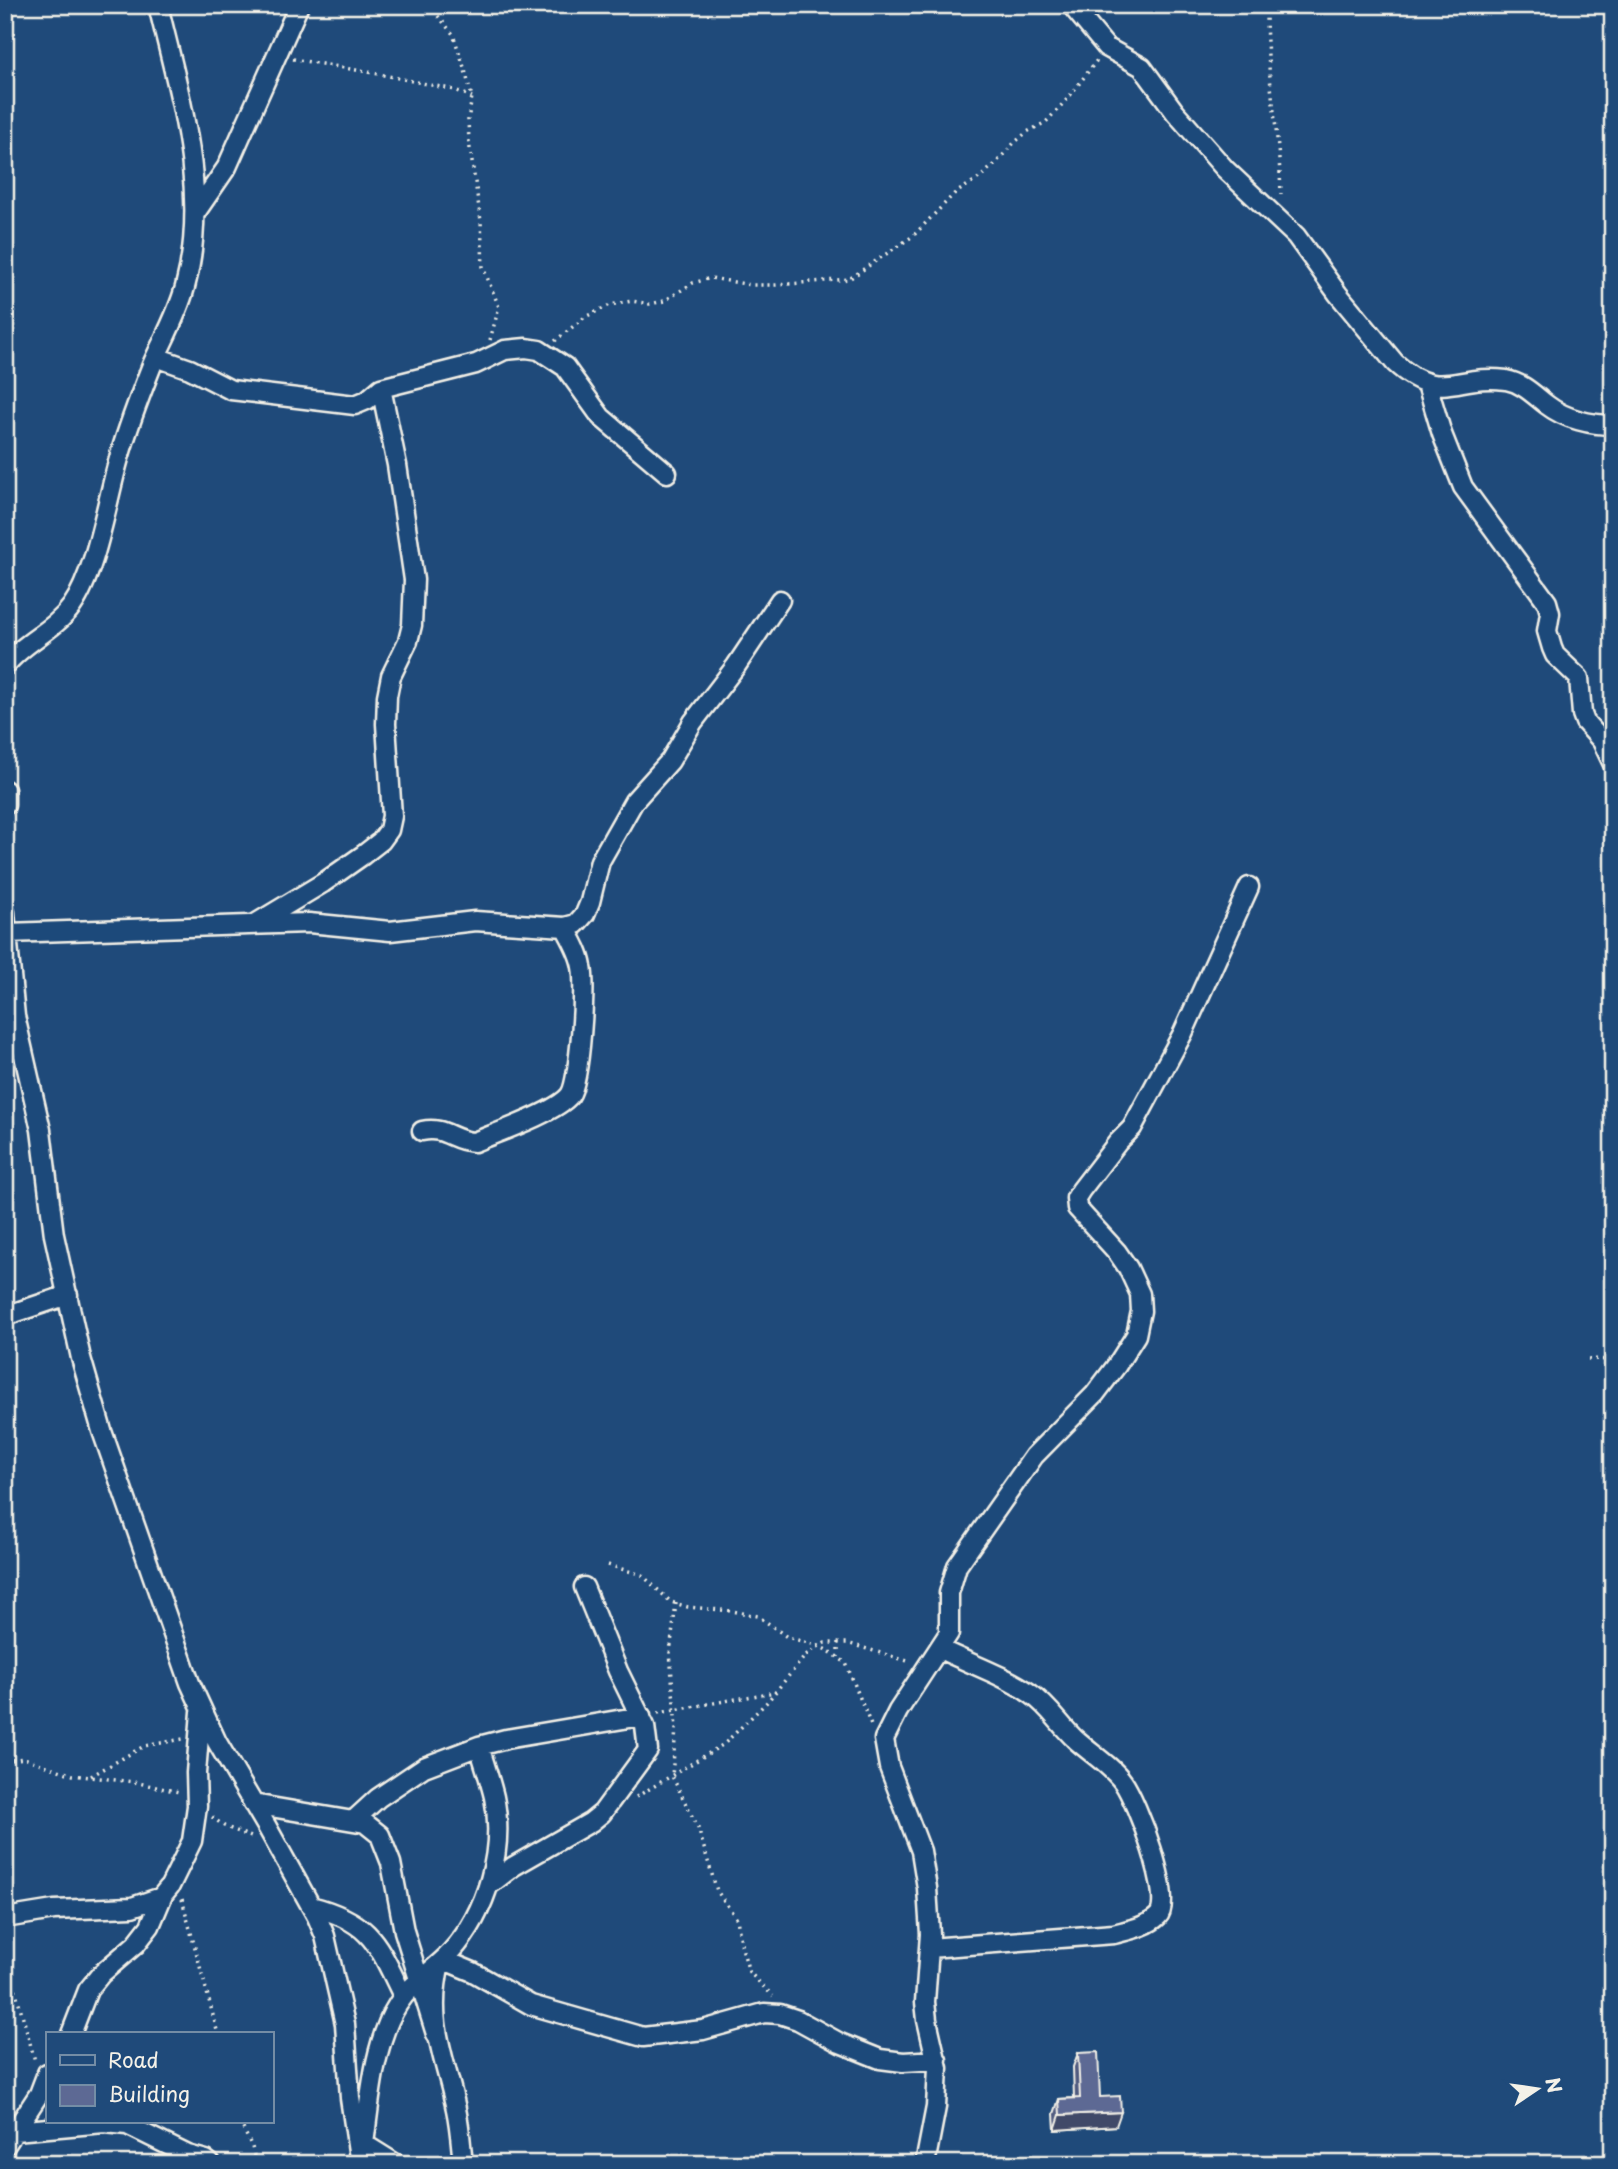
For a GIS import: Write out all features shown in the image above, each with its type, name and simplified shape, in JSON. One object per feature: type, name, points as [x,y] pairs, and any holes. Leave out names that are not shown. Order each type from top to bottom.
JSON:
[{"type":"street","points":[[5,666],[72,606],[90,569],[120,454],[185,289],[194,246],[194,180],[187,134],[158,5]]},
{"type":"street","points":[[196,212],[228,167],[299,5]]},
{"type":"street","points":[[1071,5],[1106,47],[1142,67],[1175,112],[1225,169],[1296,236],[1338,294],[1395,363],[1413,378],[1442,386],[1468,381],[1508,380],[1521,385],[1560,414],[1582,421],[1613,425]]},
{"type":"street","points":[[156,357],[190,369],[232,390],[355,405],[381,388],[453,371],[513,348],[541,351],[565,367],[601,417],[667,472]]},
{"type":"street","points":[[1427,384],[1442,434],[1463,487],[1483,518],[1508,546],[1523,572],[1547,601],[1550,613],[1547,631],[1555,656],[1579,678],[1585,722],[1602,741],[1613,764]]},
{"type":"street","points":[[255,923],[323,883],[382,841],[393,816],[386,724],[387,696],[391,676],[408,641],[413,613],[414,580],[397,465],[381,388]]},
{"type":"street","points":[[7,933],[255,923],[309,923],[390,931],[475,921],[565,927],[576,924],[585,914],[590,902],[600,861],[634,802],[670,761],[693,722],[736,666],[780,600]]},
{"type":"street","points":[[5,790],[5,805]]},
{"type":"street","points":[[925,2164],[936,2107],[937,2060],[925,2002],[929,1948],[927,1888],[921,1851],[889,1767],[884,1739],[892,1720],[940,1649],[951,1626],[949,1593],[957,1566],[1034,1456],[1095,1394],[1136,1335],[1141,1311],[1140,1294],[1117,1252],[1077,1208],[1076,1198],[1098,1167],[1132,1128],[1183,1033],[1249,887]]},
{"type":"street","points":[[5,913],[15,1016],[41,1130],[54,1235],[81,1358],[102,1431],[170,1630],[201,1708],[217,1742],[311,1906],[325,1936],[345,2024],[350,2098],[360,2141],[396,2164]]},
{"type":"street","points":[[422,1131],[437,1129],[474,1142],[553,1108],[570,1095],[578,1066],[584,978],[577,951],[565,927]]},
{"type":"street","points":[[5,1316],[68,1295]]},
{"type":"street","points":[[488,1886],[514,1867],[603,1813],[648,1750],[648,1740],[640,1716],[618,1671],[584,1587]]},
{"type":"street","points":[[929,1948],[1114,1934],[1142,1926],[1159,1916],[1164,1905],[1156,1866],[1135,1801],[1122,1779],[1077,1741],[1044,1704],[1030,1693],[940,1649]]},
{"type":"street","points":[[72,2032],[88,1990],[101,1974],[136,1944],[150,1926],[192,1841],[197,1803],[201,1708]]},
{"type":"street","points":[[354,1820],[378,1798],[424,1767],[479,1746],[640,1716]]},
{"type":"street","points":[[360,2164],[360,2141],[385,2032],[397,2005],[442,1962],[474,1922],[488,1886],[496,1817],[494,1798],[479,1746]]},
{"type":"street","points":[[253,1804],[365,1822],[380,1835],[391,1863],[404,1931],[456,2108],[463,2164]]},
{"type":"street","points":[[5,1918],[54,1909],[132,1907],[163,1895]]},
{"type":"street","points":[[311,1906],[339,1913],[367,1933],[380,1950],[404,1996]]},
{"type":"street","points":[[442,1962],[473,1972],[531,2005],[643,2036],[703,2030],[764,2013],[789,2017],[840,2043],[880,2059],[903,2062],[937,2060]]},
{"type":"street","points":[[436,2034],[435,1987],[442,1962]]},
{"type":"street","points":[[10,2139],[45,2078]]},
{"type":"street","points":[[10,2139],[98,2124]]},
{"type":"street","points":[[116,2124],[127,2125],[211,2164]]},
{"type":"path","points":[[429,5],[453,34],[471,97],[469,142],[481,221],[483,267],[499,307],[491,331],[489,358]]},
{"type":"path","points":[[1268,5],[1268,68],[1278,146],[1281,222]]},
{"type":"path","points":[[541,351],[585,317],[610,305],[632,301],[650,304],[664,301],[693,282],[711,278],[751,285],[776,285],[849,279],[912,236],[954,194],[979,178],[1014,143],[1046,122],[1069,97],[1106,47]]},
{"type":"path","points":[[278,54],[302,62],[455,90],[471,97]]},
{"type":"path","points":[[1588,1359],[1613,1360]]},
{"type":"path","points":[[608,1565],[642,1575],[666,1598],[676,1603],[758,1616],[787,1637],[819,1646],[838,1657],[846,1663],[852,1676],[869,1725],[884,1739]]},
{"type":"path","points":[[676,1603],[670,1652],[677,1742],[672,1776],[698,1828],[717,1891],[737,1919],[748,1972],[772,1994],[789,2017]]},
{"type":"path","points":[[838,1642],[838,1657]]},
{"type":"path","points":[[603,1813],[636,1797],[724,1744],[777,1691],[806,1655],[819,1646],[838,1642],[927,1666]]},
{"type":"path","points":[[640,1716],[777,1691]]},
{"type":"path","points":[[90,1777],[144,1745],[199,1737]]},
{"type":"path","points":[[5,1761],[24,1758],[73,1775],[171,1789],[197,1803],[224,1826],[254,1838]]},
{"type":"path","points":[[175,1877],[217,2032]]},
{"type":"path","points":[[5,1941],[19,2004],[45,2078]]},
{"type":"path","points":[[241,2124],[252,2147],[256,2164]]},
{"type":"building","points":[[1098,2052],[1100,2097],[1120,2096],[1121,2112],[1060,2115],[1059,2099],[1080,2098],[1078,2053]]},
{"type":"building","points":[[1124,2157],[1124,2164],[1064,2164],[1064,2160]]}]
